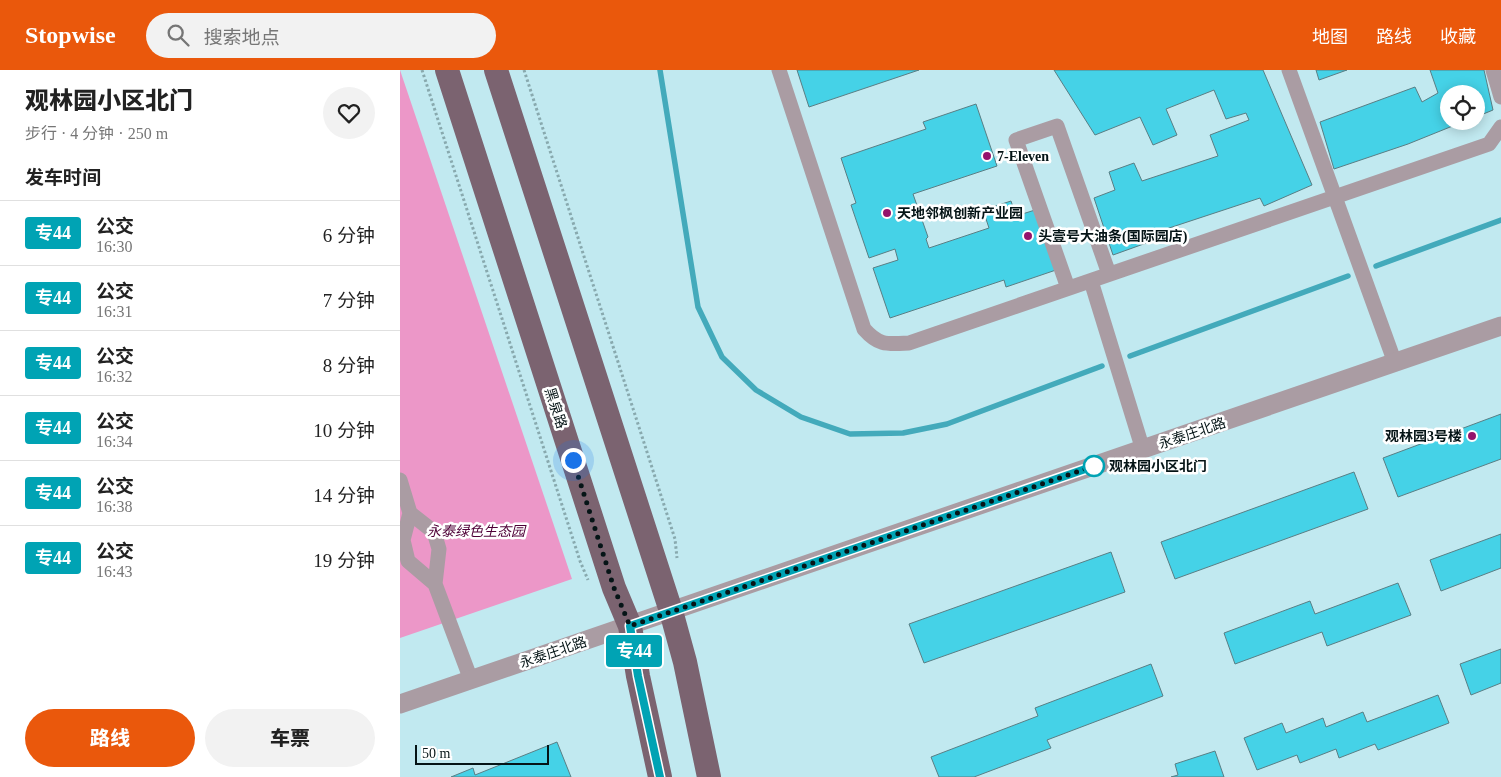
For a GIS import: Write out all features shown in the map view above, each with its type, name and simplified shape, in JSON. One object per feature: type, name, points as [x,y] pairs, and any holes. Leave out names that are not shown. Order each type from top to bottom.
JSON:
[{"type":"main road","name":"黑泉路","points":[[447,70],[614,588],[630,626],[638,676],[660,777]]},
{"type":"main road","points":[[496,70],[671,611],[685,662],[710,777]]},
{"type":"street","points":[[779,70],[864,329],[873,339],[885,344],[908,343],[1489,144],[1501,127]]},
{"type":"street","points":[[1289,70],[1395,363]]},
{"type":"street","points":[[1493,70],[1501,97]]},
{"type":"street","points":[[1068,288],[1016,140],[1057,126],[1110,274]]},
{"type":"street","points":[[1091,281],[1143,450]]},
{"type":"street","name":"永泰庄北路","points":[[400,704],[1501,326]]},
{"type":"street","points":[[400,480],[410,513],[403,540],[408,561],[436,584]]},
{"type":"street","points":[[410,513],[434,532],[439,549],[436,584],[471,680]]},
{"type":"path","points":[[422,70],[576,552],[587,578]]},
{"type":"path","points":[[524,70],[677,550]]},
{"type":"green space","name":"永泰绿色生态园","points":[[400,70],[572,579],[400,638]]},
{"type":"building","points":[[797,70],[919,70],[809,107]]},
{"type":"building","points":[[1054,70],[1263,70],[1312,185],[1264,206],[1260,198],[1160,231],[1163,237],[1113,255],[1094,198],[1115,190],[1109,172],[1134,163],[1142,181],[1218,156],[1210,135],[1249,120],[1246,113],[1226,119],[1214,90],[1166,109],[1177,135],[1153,145],[1140,117],[1095,135]]},
{"type":"building","points":[[1316,70],[1347,70],[1319,80]]},
{"type":"building","points":[[1430,70],[1484,70],[1493,110],[1485,113],[1485,85],[1440,85],[1440,130],[1443,130],[1334,169],[1320,122],[1415,87],[1422,102],[1438,93]]},
{"type":"building","name":"天地邻枫创新产业园","points":[[976,104],[997,166],[913,194],[928,237],[926,239],[929,248],[989,228],[983,210],[1011,201],[1016,216],[1035,210],[1056,270],[1006,287],[1004,280],[890,318],[873,268],[898,260],[895,249],[869,258],[851,205],[856,203],[841,158],[926,129],[923,122]]},
{"type":"building","name":"观林园3号楼","points":[[1501,414],[1501,459],[1398,497],[1383,458]]},
{"type":"building","points":[[1354,472],[1368,509],[1175,579],[1161,542]]},
{"type":"building","points":[[1501,534],[1501,568],[1441,591],[1430,560]]},
{"type":"building","points":[[1111,552],[1125,592],[924,663],[909,624]]},
{"type":"building","points":[[1398,583],[1411,615],[1327,646],[1322,632],[1235,664],[1224,633],[1310,601],[1315,614]]},
{"type":"building","points":[[1501,649],[1501,683],[1471,695],[1460,664]]},
{"type":"building","points":[[1151,664],[1163,696],[1047,740],[1051,748],[974,777],[939,777],[931,757],[1038,716],[1035,708]]},
{"type":"building","points":[[1438,695],[1449,723],[1378,750],[1375,744],[1339,758],[1336,749],[1300,763],[1297,755],[1257,770],[1244,738],[1282,723],[1286,733],[1323,718],[1326,727],[1363,712],[1367,722]]},
{"type":"building","points":[[557,742],[571,777],[451,777],[473,768],[475,775]]},
{"type":"building","points":[[1215,751],[1224,777],[1171,777],[1178,775],[1175,764]]},
{"type":"waterway","points":[[660,70],[698,307],[722,357],[756,390],[801,417],[850,434],[903,433],[947,424],[1102,366]]},
{"type":"waterway","points":[[1376,266],[1501,220]]},
{"type":"waterway","points":[[1130,356],[1348,276]]},
{"type":"bus line","name":"专44","points":[[660,777],[638,676],[630,626],[1094,466]]},
{"type":"place","name":"7-Eleven","points":[[987,156]]},
{"type":"place","name":"天地邻枫创新产业园","points":[[887,213]]},
{"type":"place","name":"头壹号大油条(国际园店)","points":[[1028,236]]},
{"type":"place","name":"观林园3号楼","points":[[1472,436]]},
{"type":"place","name":"观林园小区北门","points":[[1094,466]]},
{"type":"route","points":[[573,460],[614,588],[630,626],[1094,466]]}]
